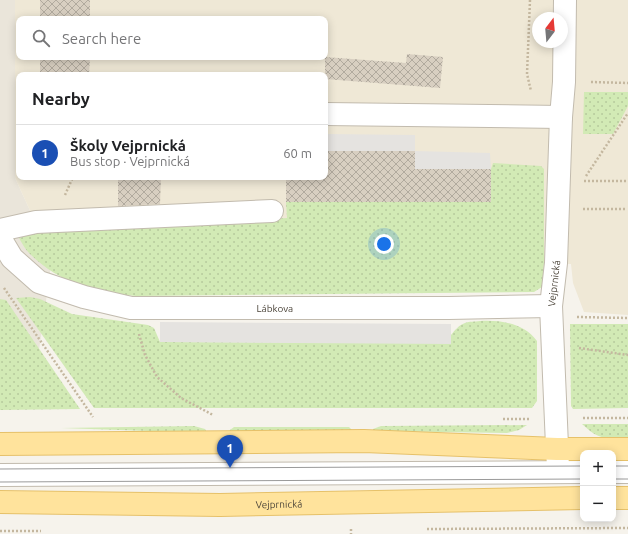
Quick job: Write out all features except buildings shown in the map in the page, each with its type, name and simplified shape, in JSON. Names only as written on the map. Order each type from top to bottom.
[{"type":"main road","points":[[0,444],[364,441],[557,449],[628,448]]},
{"type":"main road","name":"Vejprnická","points":[[0,502],[220,505],[580,498]]},
{"type":"main road","points":[[616,498],[628,498]]},
{"type":"street","name":"Vejprnická","points":[[558,498],[551,306],[556,264],[561,117],[564,82],[565,0]]},
{"type":"street","points":[[328,114],[561,117]]},
{"type":"street","points":[[0,230],[36,222],[272,211]]},
{"type":"street","name":"Lábkova","points":[[0,238],[6,263],[39,282],[84,297],[131,308],[433,308],[551,306]]},
{"type":"street","points":[[0,475],[580,472]]},
{"type":"street","points":[[616,472],[628,472]]},
{"type":"path","points":[[530,0],[527,74],[537,116]]},
{"type":"path","points":[[564,82],[628,83]]},
{"type":"path","points":[[628,114],[583,181],[628,181]]},
{"type":"path","points":[[558,208],[628,209]]},
{"type":"path","points":[[0,282],[94,418]]},
{"type":"path","points":[[131,308],[145,356],[157,377],[181,398],[219,418]]},
{"type":"path","points":[[577,317],[628,318]]},
{"type":"path","points":[[553,345],[628,355]]},
{"type":"path","points":[[581,418],[628,418]]},
{"type":"path","points":[[422,529],[628,528]]},
{"type":"path","points":[[351,534],[351,529],[359,529]]},
{"type":"shaded area","points":[[0,0],[15,0],[15,178],[52,258],[31,407],[0,410]]},
{"type":"shaded area","points":[[15,0],[628,0],[628,315],[584,312],[573,283],[571,264],[52,258],[15,178]]},
{"type":"shaded area","points":[[328,134],[415,135],[415,151],[328,151]]},
{"type":"shaded area","points":[[415,151],[490,153],[491,169],[415,169]]},
{"type":"shaded area","points":[[160,322],[451,324],[451,344],[160,342]]},
{"type":"green space","points":[[584,92],[628,92],[628,106],[613,134],[583,134]]},
{"type":"green space","points":[[493,163],[541,166],[544,169],[544,263],[542,287],[534,292],[121,295],[78,285],[65,279],[41,263],[28,251],[19,238],[40,232],[287,218],[286,202],[491,202],[491,169]]},
{"type":"green space","points":[[30,297],[40,299],[72,314],[148,325],[154,328],[160,342],[451,343],[451,335],[459,326],[465,323],[480,321],[504,322],[519,326],[526,330],[537,341],[537,401],[532,408],[94,408],[16,298]]},
{"type":"green space","points":[[0,299],[6,300],[80,409],[0,410]]},
{"type":"green space","points":[[570,324],[628,324],[628,408],[573,409],[571,406]]},
{"type":"green space","points":[[582,424],[628,424],[628,438],[608,438],[598,436]]},
{"type":"green space","points":[[527,425],[519,430],[507,433],[373,431],[373,429],[381,426]]},
{"type":"green space","points":[[194,426],[205,429],[207,433],[61,428]]},
{"type":"green space","points":[[234,427],[349,427],[352,430],[229,433]]},
{"type":"tram line","points":[[0,469],[580,466]]},
{"type":"tram line","points":[[616,466],[628,466]]},
{"type":"tram line","points":[[0,482],[580,479]]},
{"type":"tram line","points":[[616,479],[628,479]]},
{"type":"place","name":"Školy Vejprnická","points":[[230,468]]}]
